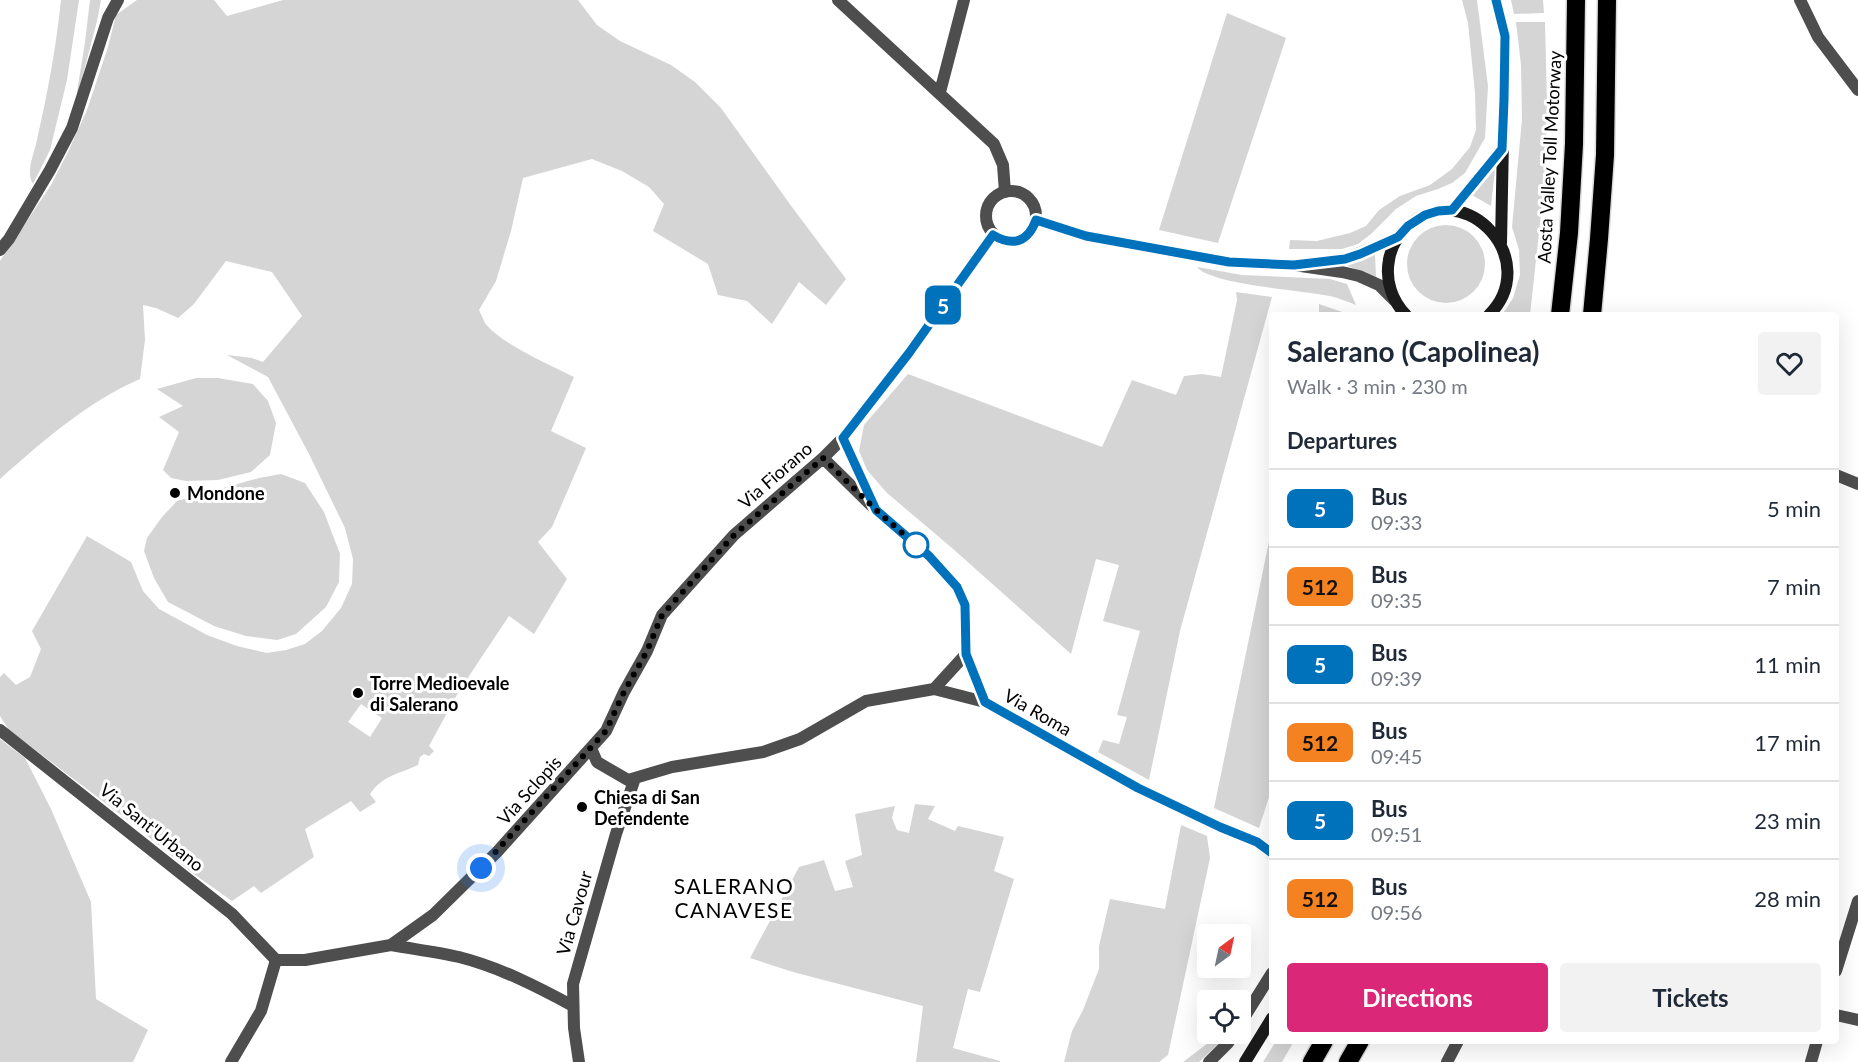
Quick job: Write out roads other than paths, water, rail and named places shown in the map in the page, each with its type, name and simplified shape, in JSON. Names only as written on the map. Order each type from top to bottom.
[{"type":"highway","name":"Aosta Valley Toll Motorway","points":[[1560,312],[1569,233],[1574,144],[1576,0]]},
{"type":"highway","points":[[1592,312],[1605,155],[1607,0]]},
{"type":"highway","points":[[1312,1062],[1322,1044]]},
{"type":"highway","points":[[1348,1062],[1358,1044]]},
{"type":"main road","points":[[1496,0],[1505,36],[1501,244]]},
{"type":"main road","points":[[1452,210],[1502,149]]},
{"type":"main road","points":[[1404,312],[1395,300],[1389,279],[1388,262],[1392,247],[1408,226],[1425,215],[1452,210],[1482,222],[1494,233],[1501,244],[1508,267],[1506,286],[1491,312]]},
{"type":"main road","points":[[1245,1062],[1269,1023]]},
{"type":"street","points":[[0,250],[44,180],[72,128],[108,18],[118,0]]},
{"type":"street","points":[[838,0],[940,92],[993,144],[1003,165],[1005,192]]},
{"type":"street","points":[[940,92],[964,0]]},
{"type":"street","points":[[1800,0],[1818,37],[1858,90]]},
{"type":"street","points":[[1005,192],[1017,192],[1028,198],[1035,208],[1036,220],[1032,231],[1024,238],[1014,242],[993,235],[986,221],[988,206],[998,195],[1005,192]]},
{"type":"street","points":[[1036,220],[1086,236],[1229,262],[1294,265],[1359,276],[1379,285],[1395,300]]},
{"type":"street","name":"Via Fiorano","points":[[591,748],[606,731],[647,651],[662,615],[734,535],[843,438],[909,353],[993,235]]},
{"type":"street","points":[[1294,265],[1345,259],[1398,237]]},
{"type":"street","points":[[843,438],[876,510]]},
{"type":"street","points":[[823,458],[876,510],[929,556],[957,587],[965,605],[966,654],[985,702]]},
{"type":"street","points":[[1839,476],[1858,484]]},
{"type":"street","points":[[934,689],[966,654]]},
{"type":"street","name":"Via Roma","points":[[635,778],[672,767],[763,752],[800,739],[866,701],[934,689],[985,702],[1138,788],[1257,842],[1269,852]]},
{"type":"street","name":"Via Sant'Urbano","points":[[0,730],[232,914],[276,960]]},
{"type":"street","points":[[591,748],[597,762],[628,780],[635,778]]},
{"type":"street","name":"Via Sclopis","points":[[276,960],[305,960],[391,945],[441,908],[497,852],[591,748]]},
{"type":"street","name":"Via Cavour","points":[[579,1062],[574,1028],[573,984],[616,834],[635,778]]},
{"type":"street","points":[[1839,961],[1858,901]]},
{"type":"street","points":[[391,945],[460,957],[504,973],[550,993],[573,1006]]},
{"type":"street","points":[[231,1062],[261,1011],[276,960]]},
{"type":"street","points":[[1251,1006],[1269,978]]},
{"type":"street","points":[[1839,1016],[1858,1020]]},
{"type":"street","points":[[1209,1062],[1227,1044]]},
{"type":"street","points":[[1447,1062],[1456,1044]]},
{"type":"street","points":[[1811,1062],[1816,1044]]},
{"type":"place","name":"Mondone","points":[[175,493]]},
{"type":"place","name":"Torre Medioevale di Salerano","points":[[358,693]]},
{"type":"place","name":"Chiesa di San Defendente","points":[[582,807]]},
{"type":"district","name":"SALERANO CANAVESE","points":[[734,897]]}]
